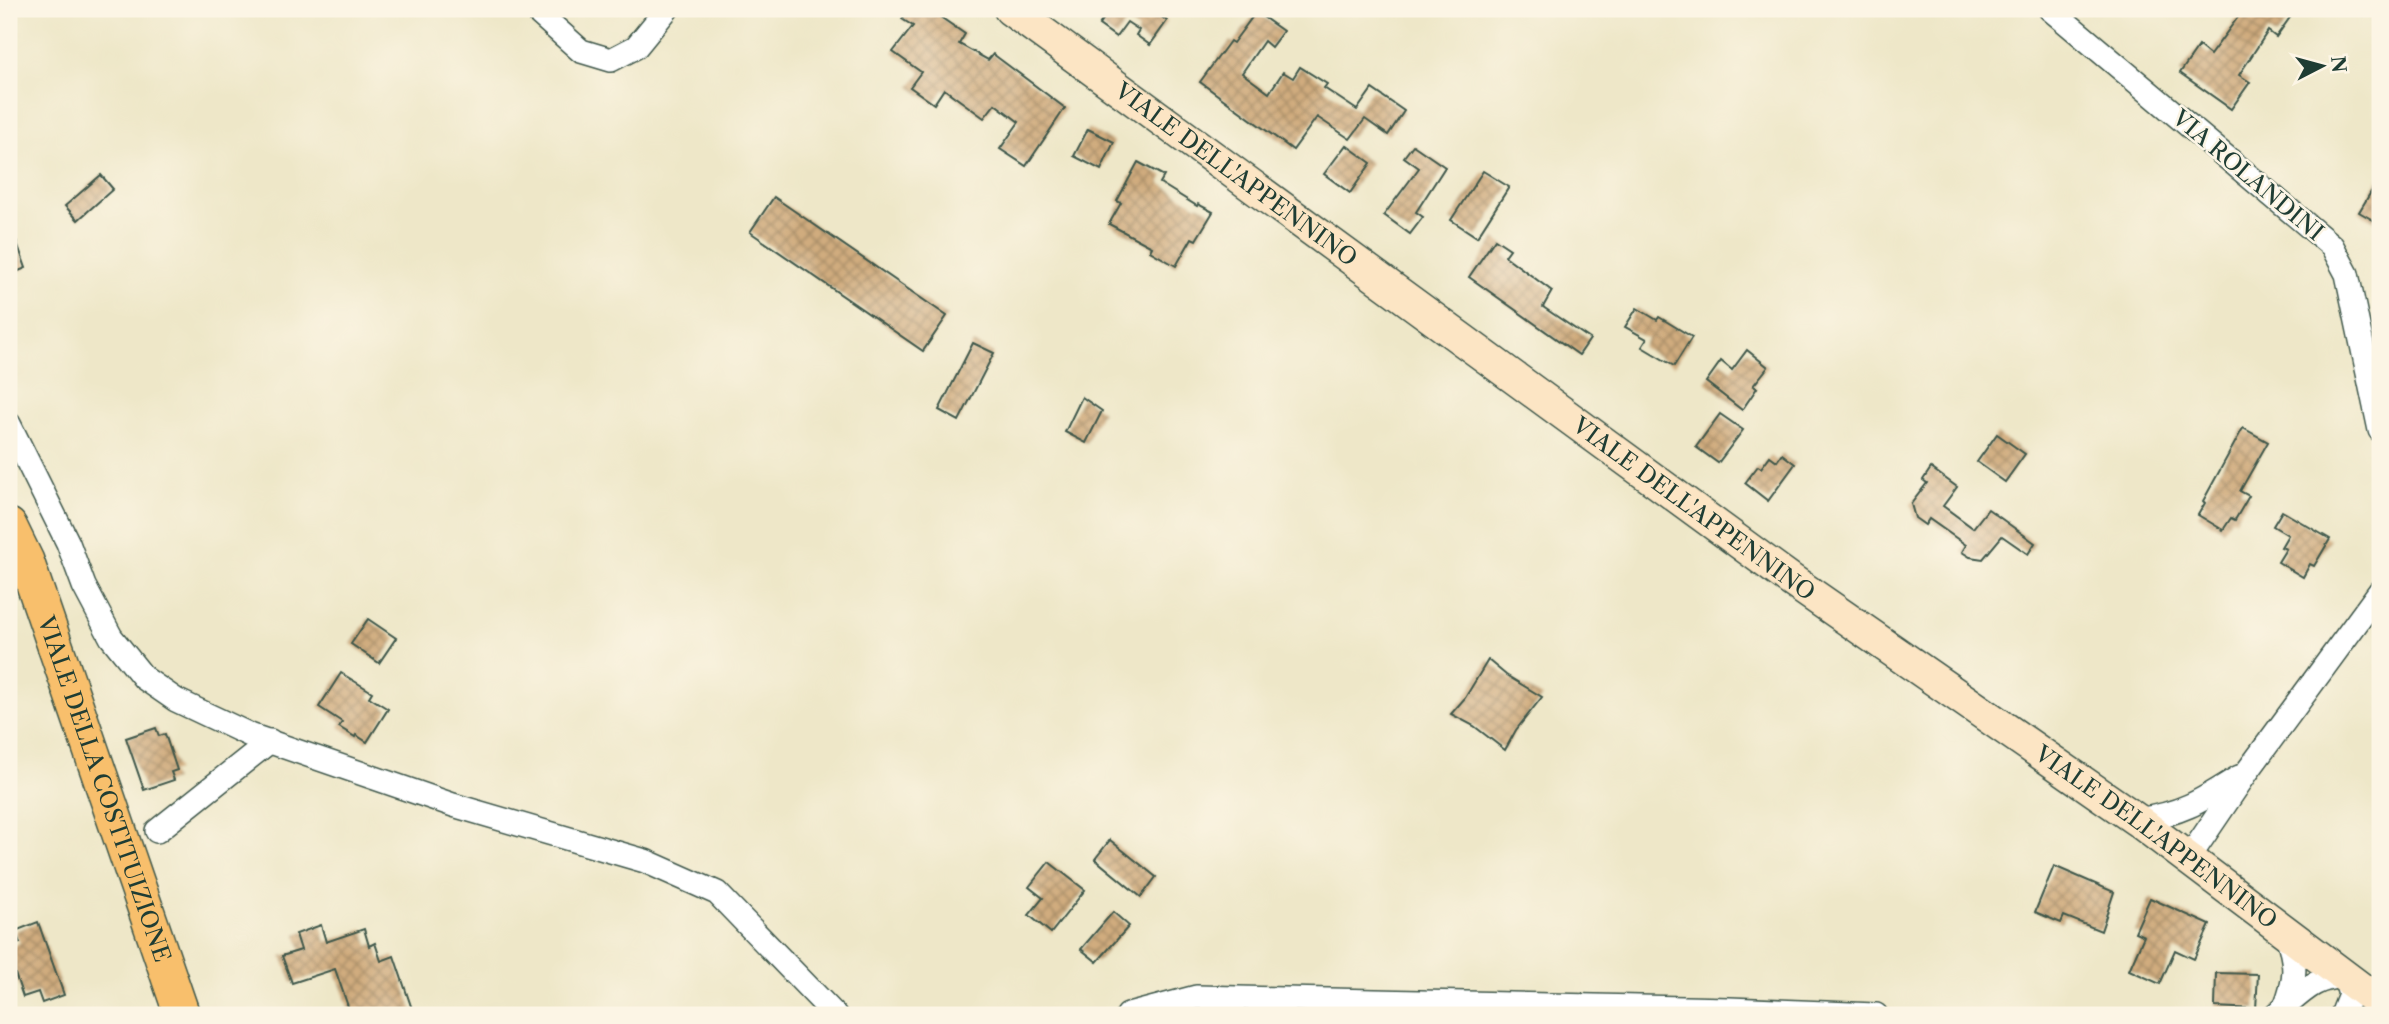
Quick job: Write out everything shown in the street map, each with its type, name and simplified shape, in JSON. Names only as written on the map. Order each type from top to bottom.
[{"type":"main road","name":"VIALE DELL'APPENNINO","points":[[1010,9],[1791,580],[2137,820],[2380,1003]]},
{"type":"main road","name":"VIALE DELLA COSTITUIZIONE","points":[[9,526],[26,561],[182,1015]]},
{"type":"street","points":[[534,9],[581,51],[611,60],[636,47],[667,9]]},
{"type":"street","name":"VIA ROLANDINI","points":[[2050,9],[2332,246],[2347,274],[2380,430]]},
{"type":"street","points":[[9,424],[68,543],[84,586],[111,636],[144,678],[176,700],[250,735],[453,805],[645,861],[717,893],[835,1015]]},
{"type":"street","points":[[2180,853],[2248,772],[2380,591]]},
{"type":"street","points":[[157,831],[270,741]]},
{"type":"street","points":[[2137,820],[2162,817],[2192,806],[2248,772]]},
{"type":"street","points":[[2180,853],[2192,806]]},
{"type":"street","points":[[2280,1011],[2293,986],[2295,962],[2287,934]]},
{"type":"street","points":[[2280,1011],[2318,980],[2331,976],[2345,977],[2350,995],[2342,1015]]},
{"type":"street","points":[[1128,1015],[1196,998],[1876,1015]]},
{"type":"building","points":[[910,9],[944,9],[939,16],[965,34],[959,44],[988,60],[993,54],[1065,108],[1026,166],[1000,149],[1019,122],[995,104],[984,118],[944,89],[934,104],[910,87],[921,72],[893,52],[913,26],[902,19]]},
{"type":"building","points":[[1105,9],[1151,9],[1167,21],[1150,45],[1136,35],[1139,30],[1127,22],[1116,37],[1099,25],[1109,11]]},
{"type":"building","points":[[2244,9],[2296,9],[2276,37],[2268,31],[2239,75],[2250,82],[2231,109],[2180,73],[2199,46],[2210,55]]},
{"type":"building","points":[[1256,12],[1283,31],[1271,47],[1264,41],[1242,73],[1269,93],[1283,72],[1293,78],[1300,67],[1327,84],[1324,88],[1357,110],[1372,89],[1404,111],[1388,135],[1365,119],[1350,139],[1317,117],[1293,150],[1200,82],[1230,41],[1233,43]]},
{"type":"building","points":[[1088,129],[1114,142],[1101,170],[1074,156]]},
{"type":"building","points":[[1346,145],[1371,163],[1350,193],[1324,174]]},
{"type":"building","points":[[1413,145],[1445,167],[1416,212],[1423,217],[1410,234],[1384,215],[1419,168],[1404,157]]},
{"type":"building","points":[[1138,162],[1164,176],[1160,183],[1197,206],[1198,204],[1213,212],[1196,240],[1192,238],[1176,266],[1150,251],[1152,247],[1109,224],[1121,203],[1117,201]]},
{"type":"building","points":[[1483,171],[1509,187],[1477,237],[1451,220]]},
{"type":"building","points":[[101,175],[113,189],[78,220],[65,206]]},
{"type":"building","points":[[2380,177],[2380,224],[2359,212]]},
{"type":"building","points":[[774,197],[947,316],[923,351],[750,232]]},
{"type":"building","points":[[9,226],[26,268],[9,275]]},
{"type":"building","points":[[1495,239],[1510,249],[1505,256],[1552,291],[1543,307],[1590,339],[1579,355],[1469,277]]},
{"type":"building","points":[[1637,308],[1657,320],[1659,317],[1692,337],[1674,366],[1642,347],[1647,339],[1625,327]]},
{"type":"building","points":[[973,343],[994,353],[959,421],[939,410]]},
{"type":"building","points":[[1747,350],[1768,367],[1753,386],[1757,388],[1742,410],[1706,382],[1721,361],[1732,370]]},
{"type":"building","points":[[1082,397],[1102,411],[1086,443],[1065,432]]},
{"type":"building","points":[[1720,414],[1743,430],[1718,463],[1696,447]]},
{"type":"building","points":[[2243,428],[2268,442],[2240,491],[2249,496],[2235,520],[2231,518],[2223,530],[2198,515]]},
{"type":"building","points":[[1997,434],[2025,454],[2005,482],[1977,462]]},
{"type":"building","points":[[1782,454],[1795,464],[1768,501],[1745,483],[1770,456],[1777,461]]},
{"type":"building","points":[[1931,468],[1957,487],[1943,506],[1973,528],[1988,509],[2035,543],[2028,554],[2002,536],[1983,559],[1970,557],[1962,552],[1966,545],[1929,519],[1925,525],[1915,518],[1911,504],[1927,483],[1923,480]]},
{"type":"building","points":[[2282,511],[2330,539],[2314,566],[2310,564],[2303,577],[2278,562],[2286,549],[2281,547],[2288,535],[2273,526]]},
{"type":"building","points":[[368,619],[396,638],[379,663],[351,644]]},
{"type":"building","points":[[1488,660],[1506,675],[1542,697],[1516,730],[1505,750],[1474,726],[1451,714],[1465,698]]},
{"type":"building","points":[[341,673],[372,692],[369,697],[388,709],[367,742],[339,727],[342,722],[319,707]]},
{"type":"building","points":[[156,728],[159,736],[165,734],[177,770],[171,772],[174,780],[144,790],[126,738]]},
{"type":"building","points":[[1110,840],[1156,877],[1141,897],[1095,859]]},
{"type":"building","points":[[1049,862],[1085,890],[1051,933],[1029,915],[1043,898],[1029,887]]},
{"type":"building","points":[[2054,866],[2114,892],[2101,931],[2064,916],[2061,923],[2035,912]]},
{"type":"building","points":[[2150,898],[2210,925],[2194,959],[2175,950],[2160,984],[2129,970],[2144,936],[2135,932]]},
{"type":"building","points":[[1113,912],[1129,926],[1097,962],[1081,949]]},
{"type":"building","points":[[38,922],[64,995],[42,1003],[38,992],[23,997],[9,956],[9,946],[20,943],[15,931]]},
{"type":"building","points":[[321,925],[326,942],[364,929],[369,946],[375,943],[381,961],[394,956],[413,1012],[401,1015],[351,1015],[335,969],[292,983],[282,956],[301,950],[296,934]]},
{"type":"building","points":[[2216,973],[2258,974],[2256,1009],[2215,1007]]}]
